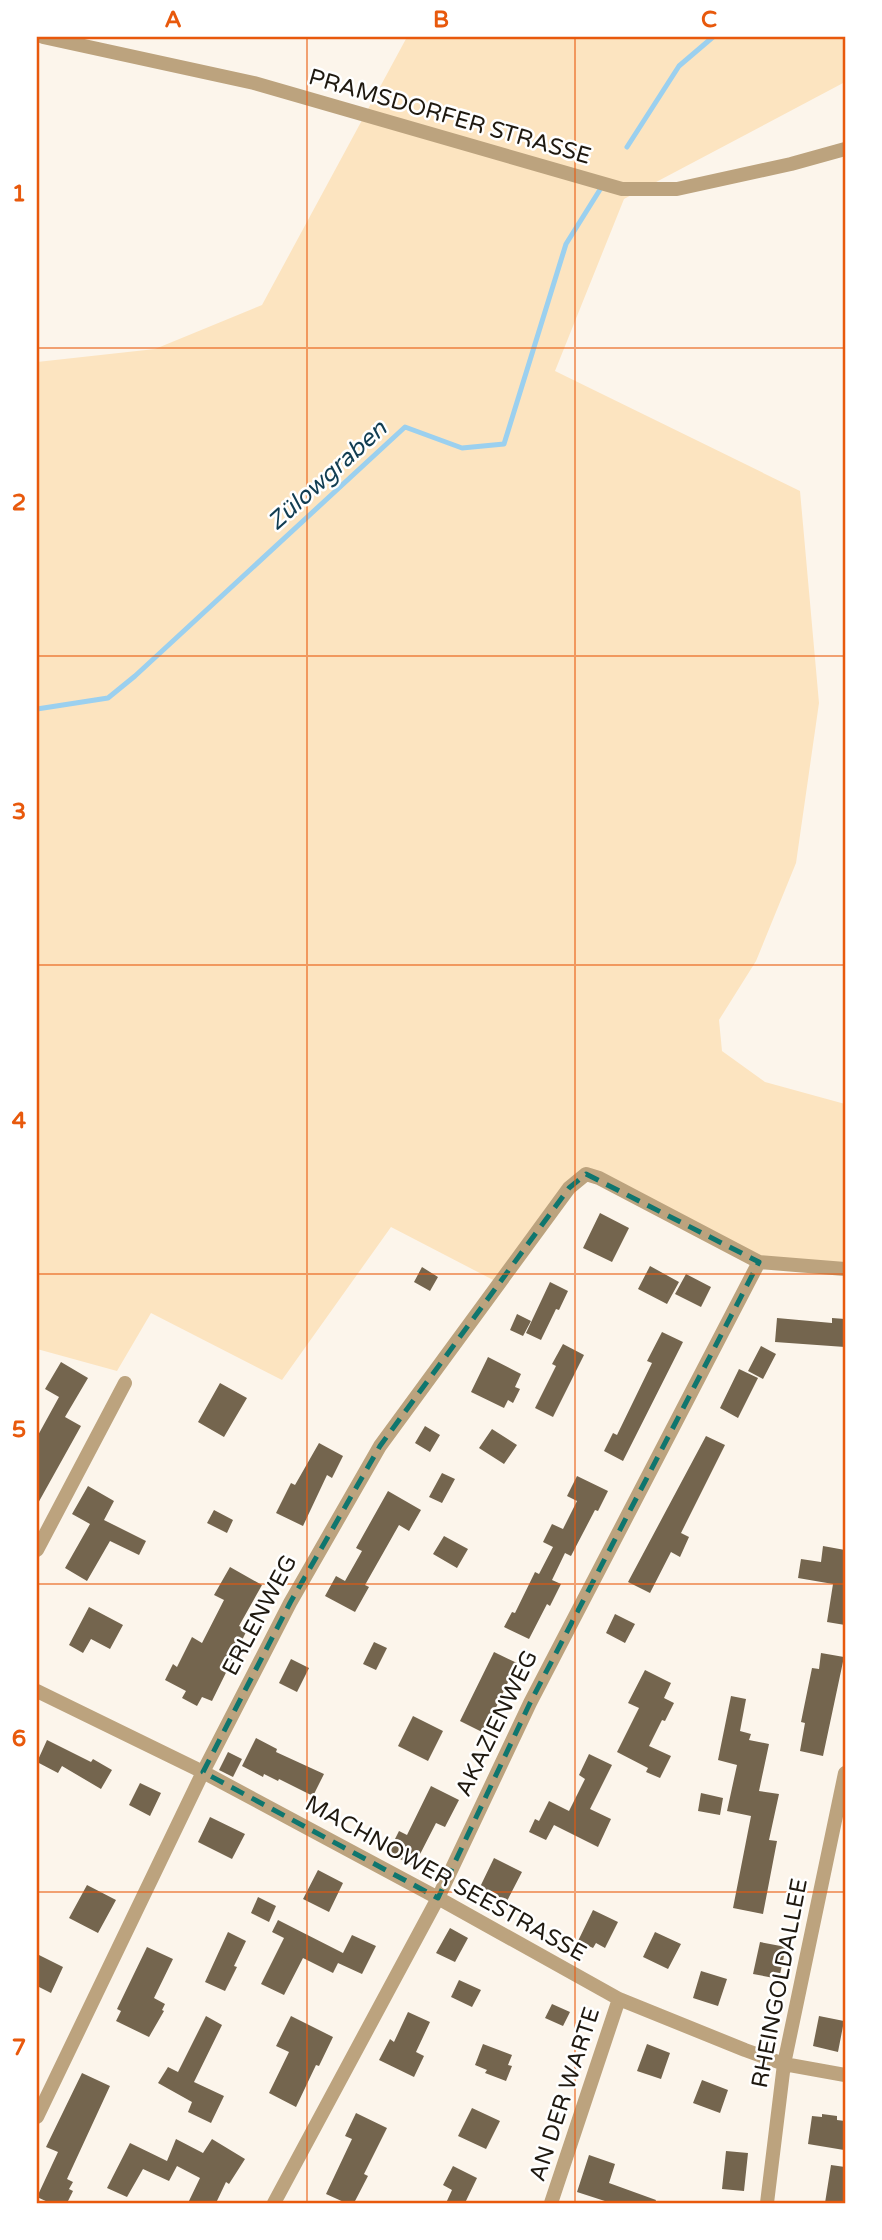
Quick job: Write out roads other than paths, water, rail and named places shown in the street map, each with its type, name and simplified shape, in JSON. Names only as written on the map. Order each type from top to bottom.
[{"type":"street","name":"PRAMSDORFER STRASSE","points":[[43,37],[254,83],[622,189],[677,189],[845,149]]},
{"type":"street","name":"ERLENWEG","points":[[37,2117],[203,1772],[290,1603],[380,1446],[569,1188],[586,1174],[599,1178],[759,1262]]},
{"type":"street","points":[[759,1262],[845,1269]]},
{"type":"street","name":"AKAZIENWEG","points":[[274,2203],[438,1898],[530,1703],[759,1262]]},
{"type":"street","points":[[37,1550],[125,1383]]},
{"type":"street","name":"MACHNOWER SEESTRASSE","points":[[37,1691],[203,1772],[619,1999],[784,2064],[845,2076]]},
{"type":"street","name":"RHEINGOLDALLEE","points":[[767,2203],[784,2064],[845,1773]]},
{"type":"street","name":"AN DER WARTE","points":[[551,2203],[619,1999]]},
{"type":"waterway","name":"Zülowgraben","points":[[627,147],[679,66],[713,37]]},
{"type":"waterway","name":"Zülowgraben","points":[[37,709],[108,698],[405,427],[462,448],[504,444],[566,244],[601,188]]}]
